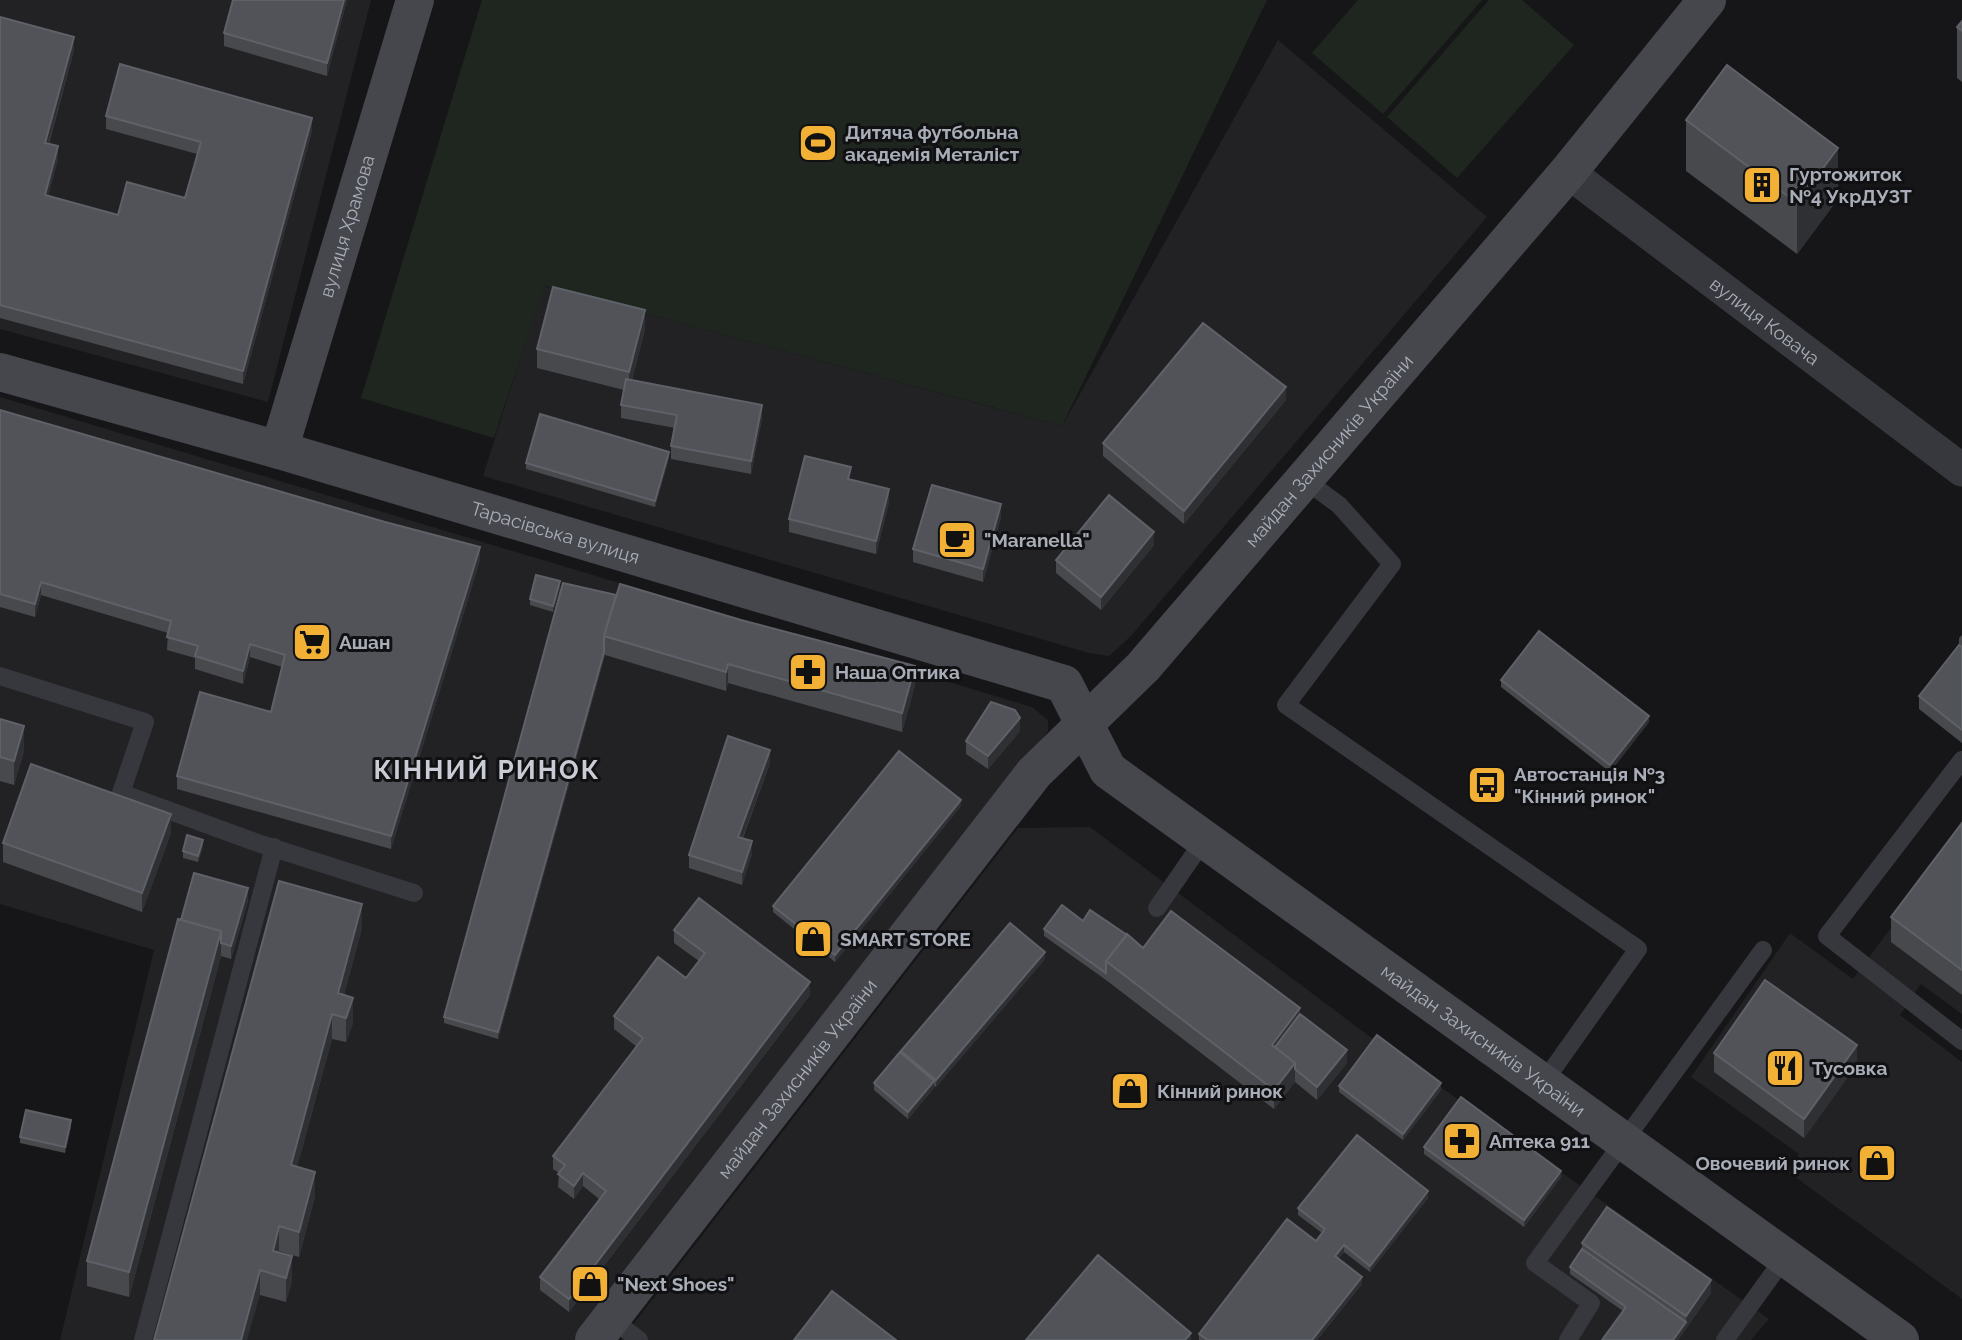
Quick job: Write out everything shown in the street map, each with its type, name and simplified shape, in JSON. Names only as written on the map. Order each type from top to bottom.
[{"type":"street","name":"вулиця Храмова","points":[[279,450],[415,0]]},
{"type":"street","name":"майдан Захисників України","points":[[615,1333],[1034,773],[1143,667],[1568,173],[1707,0]]},
{"type":"street","name":"вулиця Ковача","points":[[1568,173],[1962,470]]},
{"type":"street","name":"Тарасівська вулиця","points":[[0,372],[279,450],[1064,684],[1084,723]]},
{"type":"street","name":"майдан Захисників України","points":[[1084,723],[1108,770],[1900,1340]]},
{"type":"lane","points":[[1305,480],[1339,506],[1392,564],[1286,705],[1638,949],[1543,1083]]},
{"type":"lane","points":[[0,676],[145,722],[121,793],[414,893]]},
{"type":"lane","points":[[1962,761],[1827,936],[1962,1041]]},
{"type":"lane","points":[[1157,908],[1204,840]]},
{"type":"lane","points":[[143,1340],[274,847]]},
{"type":"lane","points":[[1568,1340],[1591,1303],[1535,1263],[1763,950]]},
{"type":"lane","points":[[1725,1340],[1785,1257]]},
{"type":"shaded area","points":[[0,0],[371,0],[268,402],[0,329]]},
{"type":"shaded area","name":"Дитяча футбольна академія Металіст","points":[[482,0],[1267,0],[1062,426],[544,286],[494,438],[361,398]]},
{"type":"shaded area","points":[[1358,0],[1482,0],[1383,114],[1312,53]]},
{"type":"shaded area","points":[[1489,0],[1522,0],[1574,45],[1457,178],[1387,117]]},
{"type":"shaded area","points":[[1278,40],[1487,217],[1131,636],[1109,656],[1089,653],[483,476],[543,286],[1062,426]]},
{"type":"shaded area","points":[[0,397],[1032,707],[1048,720],[1048,731],[575,1340],[60,1340],[154,950],[0,904]]},
{"type":"shaded area","name":"Кінний ринок","points":[[1090,827],[1377,1042],[1769,1319],[1751,1340],[621,1340],[1018,828]]},
{"type":"shaded area","points":[[1962,832],[1962,1014],[1921,984],[1900,1015],[1962,1062],[1962,1299],[1787,1171],[1799,1154],[1691,1077],[1790,933],[1853,979]]},
{"type":"building","points":[[233,0],[344,0],[327,63],[224,33]]},
{"type":"building","points":[[0,17],[74,37],[45,143],[58,146],[45,195],[118,215],[127,182],[185,198],[201,142],[106,116],[120,64],[312,118],[243,371],[0,305]]},
{"type":"building","points":[[1727,65],[1838,148],[1797,203],[1686,120]]},
{"type":"building","points":[[553,287],[645,310],[629,372],[537,349]]},
{"type":"building","points":[[1203,323],[1286,387],[1184,511],[1103,443]]},
{"type":"building","points":[[626,379],[762,405],[751,461],[671,446],[677,415],[621,405]]},
{"type":"building","name":"Ашан","points":[[0,410],[480,547],[391,836],[177,776],[200,692],[271,712],[285,655],[250,644],[243,671],[195,656],[198,646],[167,637],[171,621],[41,582],[35,604],[0,594]]},
{"type":"building","points":[[540,414],[669,452],[655,501],[526,463]]},
{"type":"building","points":[[805,456],[851,467],[848,479],[889,489],[876,541],[789,519]]},
{"type":"building","name":"\"Maranella\"","points":[[932,485],[1001,504],[983,569],[913,549]]},
{"type":"building","points":[[1109,495],[1154,532],[1101,597],[1056,560]]},
{"type":"building","points":[[536,575],[560,581],[553,606],[530,599]]},
{"type":"building","points":[[563,583],[616,595],[604,636],[604,652],[498,1032],[444,1017]]},
{"type":"building","points":[[620,584],[741,620],[915,666],[902,713],[728,664],[726,672],[604,636]]},
{"type":"building","points":[[1539,631],[1649,716],[1610,765],[1501,680]]},
{"type":"building","points":[[1959,645],[1962,647],[1962,730],[1919,696]]},
{"type":"building","points":[[991,702],[1015,710],[1020,718],[988,756],[966,741]]},
{"type":"building","points":[[0,719],[24,726],[14,761],[0,757]]},
{"type":"building","points":[[728,736],[770,750],[738,837],[752,841],[742,872],[689,855]]},
{"type":"building","points":[[899,751],[961,800],[835,955],[773,906]]},
{"type":"building","points":[[31,764],[171,814],[142,893],[3,843]]},
{"type":"building","points":[[1962,823],[1962,970],[1891,917]]},
{"type":"building","points":[[187,835],[203,840],[198,856],[183,851]]},
{"type":"building","points":[[194,873],[248,888],[231,946],[221,943],[221,931],[181,920]]},
{"type":"building","points":[[279,881],[362,904],[338,993],[353,998],[346,1018],[332,1014],[291,1165],[315,1172],[299,1232],[279,1226],[273,1251],[292,1256],[286,1278],[260,1270],[241,1340],[154,1340]]},
{"type":"building","points":[[699,898],[810,982],[569,1299],[540,1277],[606,1191],[583,1173],[574,1186],[558,1174],[565,1165],[553,1156],[643,1038],[614,1016],[658,957],[686,978],[705,953],[674,930]]},
{"type":"building","points":[[1062,905],[1083,921],[1090,910],[1127,935],[1106,961],[1106,973],[1044,929]]},
{"type":"building","points":[[1171,911],[1300,1008],[1272,1045],[1295,1063],[1274,1090],[1106,961],[1127,934],[1143,948]]},
{"type":"building","points":[[178,919],[221,931],[129,1272],[87,1261]]},
{"type":"building","points":[[1010,923],[1045,952],[936,1080],[901,1051]]},
{"type":"building","name":"Тусовка","points":[[1765,980],[1857,1045],[1804,1119],[1714,1053]]},
{"type":"building","points":[[1300,1014],[1347,1050],[1317,1087],[1295,1069],[1295,1063],[1275,1047]]},
{"type":"building","points":[[1377,1035],[1441,1083],[1403,1134],[1339,1086]]},
{"type":"building","points":[[900,1052],[934,1081],[908,1112],[874,1083]]},
{"type":"building","points":[[1461,1097],[1561,1171],[1524,1220],[1424,1147]]},
{"type":"building","points":[[26,1110],[71,1120],[65,1147],[20,1137]]},
{"type":"building","points":[[1357,1135],[1428,1191],[1370,1266],[1344,1245],[1335,1256],[1362,1277],[1312,1340],[1208,1340],[1199,1334],[1287,1219],[1316,1241],[1325,1229],[1298,1208]]},
{"type":"building","points":[[1607,1207],[1711,1280],[1686,1316],[1582,1243]]},
{"type":"building","points":[[1582,1249],[1686,1322],[1673,1340],[1602,1340],[1626,1307],[1570,1267]]},
{"type":"building","points":[[1098,1255],[1191,1333],[1185,1340],[1026,1340]]},
{"type":"building","points":[[832,1291],[896,1340],[794,1340]]},
{"type":"place","name":"Дитяча футбольна академія Металіст","points":[[818,143]]},
{"type":"place","name":"Гуртожиток №4 УкрДУЗТ","points":[[1762,185]]},
{"type":"place","name":"\"Maranella\"","points":[[957,540]]},
{"type":"place","name":"Ашан","points":[[312,642]]},
{"type":"place","name":"Наша Оптика","points":[[808,672]]},
{"type":"place","name":"Автостанція №3 \"Кінний ринок\"","points":[[1487,785]]},
{"type":"place","name":"SMART STORE","points":[[813,939]]},
{"type":"place","name":"Тусовка","points":[[1785,1068]]},
{"type":"place","name":"Кінний ринок","points":[[1130,1091]]},
{"type":"place","name":"Аптека 911","points":[[1462,1141]]},
{"type":"place","name":"Овочевий ринок","points":[[1877,1163]]},
{"type":"place","name":"\"Next Shoes\"","points":[[590,1284]]},
{"type":"district","name":"КІННИЙ РИНОК","points":[[487,770]]}]
